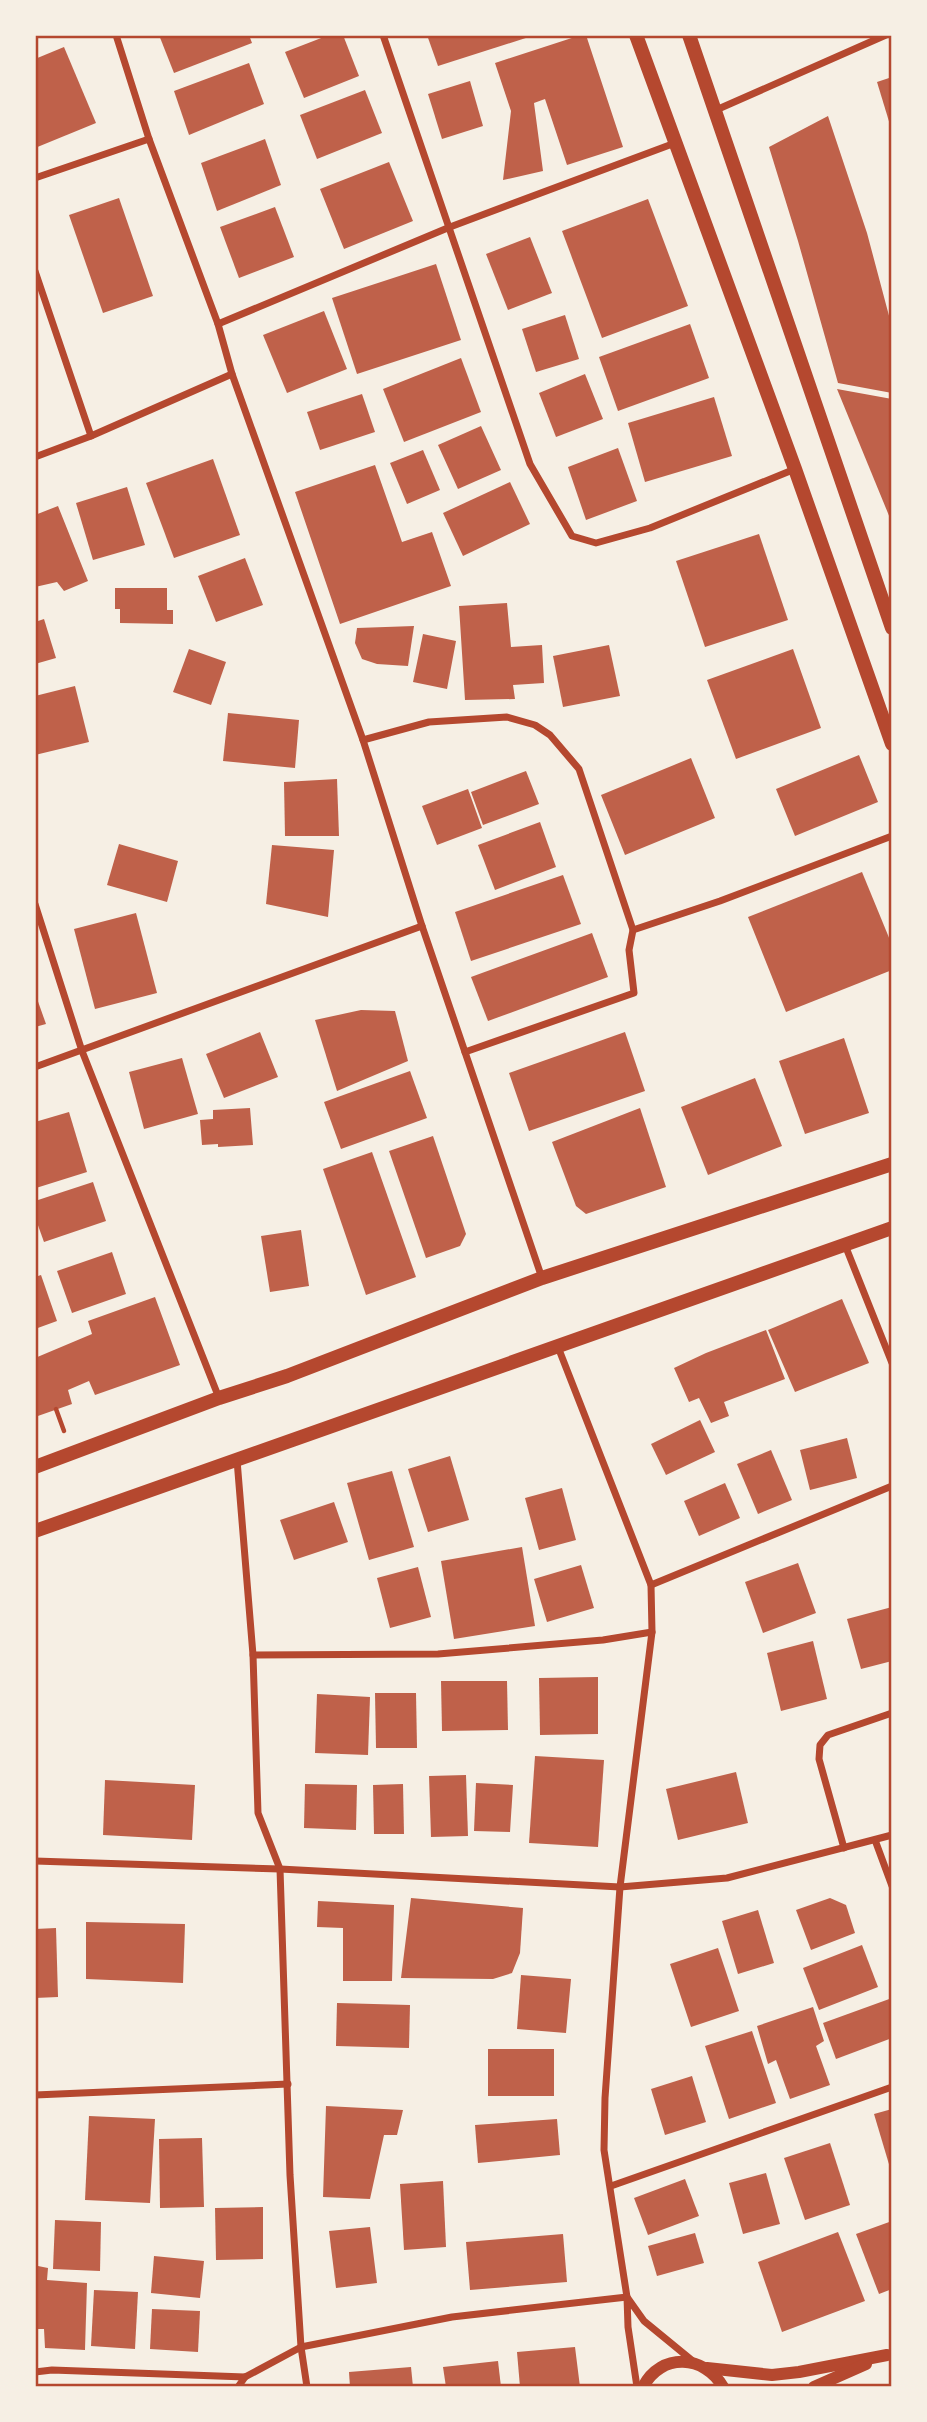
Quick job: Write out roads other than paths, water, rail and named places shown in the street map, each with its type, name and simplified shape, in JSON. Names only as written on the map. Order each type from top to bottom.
[{"type":"main road","points":[[636,35],[892,744]]},
{"type":"main road","points":[[689,35],[892,628]]},
{"type":"main road","points":[[35,1467],[219,1398],[300,1371],[542,1278],[892,1164]]},
{"type":"main road","points":[[35,1531],[892,1228]]},
{"type":"street","points":[[116,35],[149,139],[218,324],[232,374],[363,740],[422,926],[542,1278]]},
{"type":"street","points":[[383,35],[530,464],[572,536],[596,543],[650,528],[795,470]]},
{"type":"street","points":[[716,110],[886,35]]},
{"type":"street","points":[[35,178],[149,139]]},
{"type":"street","points":[[218,324],[450,227],[676,143]]},
{"type":"street","points":[[35,271],[91,436]]},
{"type":"street","points":[[35,457],[91,436],[232,374]]},
{"type":"street","points":[[363,740],[429,722],[507,717],[536,725],[550,735],[579,769],[633,930],[629,950],[634,993],[464,1052]]},
{"type":"street","points":[[633,930],[720,901],[892,836]]},
{"type":"street","points":[[35,904],[82,1051],[219,1398]]},
{"type":"street","points":[[35,1067],[422,926]]},
{"type":"street","points":[[845,1244],[892,1363]]},
{"type":"street","points":[[558,1347],[651,1585],[652,1632],[620,1886],[605,2098],[604,2150],[627,2297],[628,2327],[637,2387]]},
{"type":"street","points":[[237,1460],[253,1655],[258,1813],[280,1869],[289,2175],[301,2347],[307,2387]]},
{"type":"street","points":[[651,1585],[892,1486]]},
{"type":"street","points":[[253,1655],[438,1654],[603,1640],[652,1632]]},
{"type":"street","points":[[844,1848],[819,1759],[820,1745],[828,1735],[892,1713]]},
{"type":"street","points":[[35,1861],[280,1869],[620,1886],[727,1878],[892,1835]]},
{"type":"street","points":[[875,1840],[892,1886]]},
{"type":"street","points":[[35,2095],[288,2084]]},
{"type":"street","points":[[611,2186],[892,2087]]},
{"type":"street","points":[[238,2387],[245,2377],[301,2347],[452,2317],[627,2297]]},
{"type":"street","points":[[627,2297],[644,2321],[694,2362],[718,2377],[723,2387]]},
{"type":"street","points":[[707,2368],[772,2375],[889,2354]]},
{"type":"street","points":[[814,2387],[889,2354]]},
{"type":"street","points":[[643,2387],[654,2372],[667,2364],[694,2362]]},
{"type":"street","points":[[35,2372],[52,2370],[245,2377]]}]
